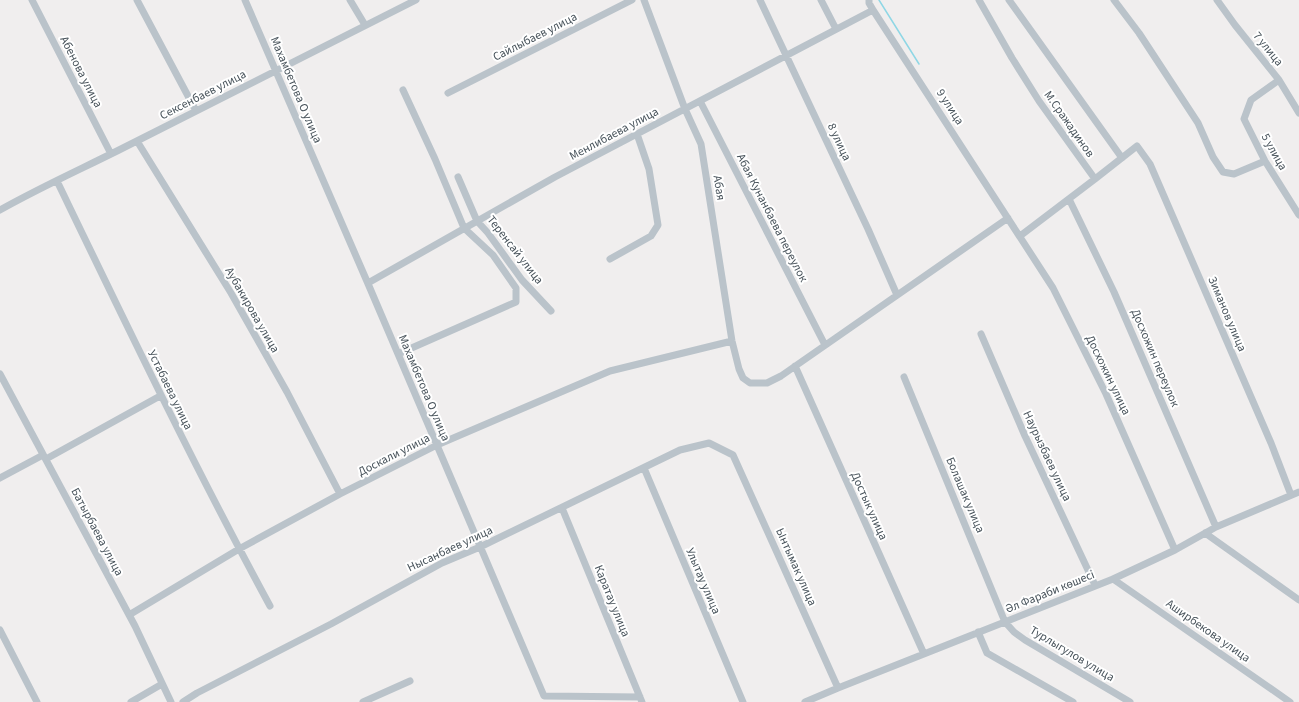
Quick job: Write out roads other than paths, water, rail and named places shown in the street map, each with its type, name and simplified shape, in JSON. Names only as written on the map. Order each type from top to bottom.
[{"type":"street","name":"Абенова улица","points":[[32,0],[111,154]]},
{"type":"street","points":[[137,0],[196,111]]},
{"type":"street","name":"Махамбетова О улица","points":[[245,0],[368,283],[544,696],[641,699]]},
{"type":"street","points":[[350,0],[365,25]]},
{"type":"street","name":"Сексенбаев улица","points":[[0,210],[416,0]]},
{"type":"street","name":"Сайлыбаев улица","points":[[448,93],[632,0]]},
{"type":"street","name":"Абая","points":[[644,0],[685,109],[700,144],[732,341],[739,369],[743,378],[750,383],[766,383],[781,376],[795,366]]},
{"type":"street","name":"8 улица","points":[[760,0],[898,295]]},
{"type":"street","points":[[821,0],[836,29]]},
{"type":"street","name":"9 улица","points":[[869,0],[873,10],[1008,218]]},
{"type":"street","name":"М.Сражадинов","points":[[979,0],[1012,58],[1039,101],[1095,179]]},
{"type":"street","points":[[1008,0],[1122,158],[1020,236]]},
{"type":"street","points":[[1114,0],[1139,33],[1198,123],[1213,157],[1223,172],[1234,174],[1265,160]]},
{"type":"street","name":"7 улица","points":[[1217,0],[1279,80],[1299,113]]},
{"type":"street","name":"Менлибаева улица","points":[[368,283],[554,177],[873,10]]},
{"type":"street","name":"5 улица","points":[[1279,80],[1251,100],[1244,119],[1265,160],[1299,215]]},
{"type":"street","points":[[398,354],[516,302],[516,288],[497,260],[464,228],[435,159],[403,90]]},
{"type":"street","name":"Абая Кунанбаева переулок","points":[[700,101],[824,345]]},
{"type":"street","points":[[610,259],[651,236],[658,225],[648,169],[637,134]]},
{"type":"street","name":"Аубакирова улица","points":[[137,141],[234,300],[287,392],[340,494]]},
{"type":"street","name":"Зиманов улица","points":[[1122,158],[1137,146],[1150,164],[1271,443],[1291,495]]},
{"type":"street","name":"Теренсай улица","points":[[458,178],[477,221],[488,233],[522,280],[551,311]]},
{"type":"street","name":"Устабаева улица","points":[[57,181],[160,396],[270,606]]},
{"type":"street","name":"Досхожин переулок","points":[[1069,199],[1114,292],[1216,527]]},
{"type":"street","points":[[795,366],[1008,218]]},
{"type":"street","name":"Досхожин улица","points":[[1008,218],[1053,288],[1106,394],[1175,550]]},
{"type":"street","name":"Наурызбаев улица","points":[[981,334],[1025,436],[1095,585]]},
{"type":"street","name":"Доскали улица","points":[[129,615],[239,549],[340,494],[437,445],[610,371],[732,341]]},
{"type":"street","name":"Достык улица","points":[[795,366],[924,654]]},
{"type":"street","name":"Батырбаева улица","points":[[0,374],[129,615],[171,702]]},
{"type":"street","name":"Болашак улица","points":[[904,377],[1005,622]]},
{"type":"street","points":[[0,478],[44,457],[160,396]]},
{"type":"street","name":"Нысанбаев улица","points":[[183,702],[197,693],[331,624],[442,563],[480,548],[680,450],[710,443],[734,455]]},
{"type":"street","name":"Ынтымак улица","points":[[734,455],[838,688]]},
{"type":"street","name":"Улытау улица","points":[[644,468],[743,702]]},
{"type":"street","name":"Әл Фараби көшесі","points":[[805,702],[1113,579],[1175,550],[1216,527],[1299,492]]},
{"type":"street","name":"Каратау улица","points":[[562,508],[641,699]]},
{"type":"street","points":[[1205,533],[1299,600]]},
{"type":"street","name":"Аширбекова улица","points":[[1113,579],[1290,702]]},
{"type":"street","name":"Турлыгулов улица","points":[[1005,622],[1014,632],[1025,640],[1130,702]]},
{"type":"street","points":[[0,630],[37,702]]},
{"type":"street","points":[[978,632],[987,653],[1073,702]]},
{"type":"street","points":[[363,702],[410,681]]},
{"type":"street","points":[[132,702],[162,684]]},
{"type":"waterway","points":[[879,0],[919,64]]}]
